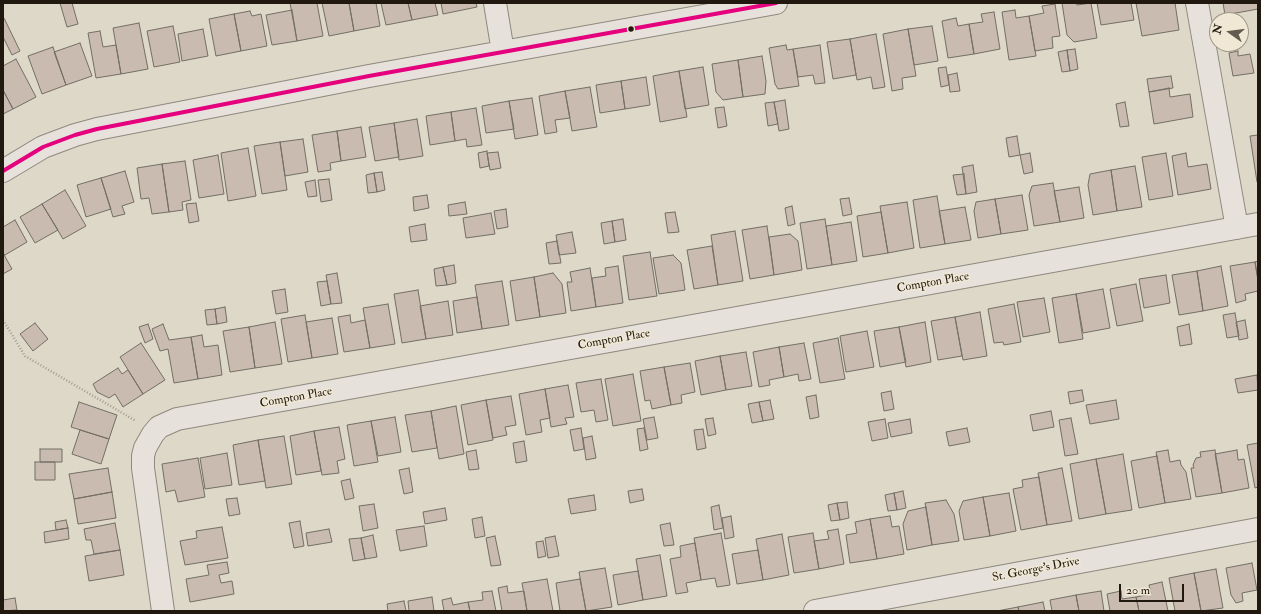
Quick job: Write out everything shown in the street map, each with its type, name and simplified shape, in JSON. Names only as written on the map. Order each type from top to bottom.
[{"type":"street","points":[[495,3],[504,52]]},
{"type":"street","points":[[3,171],[43,147],[75,135],[97,129],[369,76],[776,3]]},
{"type":"street","points":[[1197,3],[1248,226]]},
{"type":"street","name":"Compton Place","points":[[152,434],[159,427],[177,419],[1248,226]]},
{"type":"street","points":[[152,434],[145,448],[143,468],[163,611]]},
{"type":"street","name":"St. George's Drive","points":[[815,611],[1258,529]]},
{"type":"path","points":[[3,320],[25,356],[142,424],[152,434]]},
{"type":"building","points":[[60,3],[72,3],[78,24],[67,27]]},
{"type":"building","points":[[290,3],[317,3],[323,36],[297,41]]},
{"type":"building","points":[[322,3],[349,3],[354,31],[329,36]]},
{"type":"building","points":[[349,3],[376,3],[380,26],[354,31]]},
{"type":"building","points":[[381,3],[408,3],[412,20],[386,25]]},
{"type":"building","points":[[408,3],[435,3],[438,15],[412,20]]},
{"type":"building","points":[[441,3],[476,3],[477,7],[443,14]]},
{"type":"building","points":[[1062,3],[1076,3],[1077,5],[1091,3],[1097,38],[1074,42],[1067,35]]},
{"type":"building","points":[[1097,3],[1131,3],[1134,20],[1101,25]]},
{"type":"building","points":[[1136,3],[1175,3],[1179,30],[1142,36]]},
{"type":"building","points":[[1223,3],[1258,3],[1258,9],[1242,12],[1224,12]]},
{"type":"building","points":[[1055,4],[1060,36],[1052,37],[1053,48],[1035,51],[1029,16],[1044,13],[1042,6]]},
{"type":"building","points":[[292,10],[297,41],[272,45],[266,15]]},
{"type":"building","points":[[1015,10],[1016,18],[1029,16],[1036,56],[1009,60],[1002,12]]},
{"type":"building","points":[[250,11],[252,16],[261,14],[267,46],[241,51],[234,14]]},
{"type":"building","points":[[994,12],[1000,49],[974,54],[969,24],[983,22],[981,14]]},
{"type":"building","points":[[234,14],[241,51],[216,56],[209,19]]},
{"type":"building","points":[[3,18],[20,51],[12,55],[3,37]]},
{"type":"building","points":[[956,18],[958,26],[969,24],[974,54],[948,58],[942,21]]},
{"type":"building","points":[[139,23],[148,69],[121,74],[113,28]]},
{"type":"building","points":[[173,26],[180,62],[154,67],[147,31]]},
{"type":"building","points":[[932,26],[938,61],[914,65],[908,29]]},
{"type":"building","points":[[203,29],[208,56],[182,61],[178,34]]},
{"type":"building","points":[[908,29],[916,76],[902,78],[903,89],[892,91],[883,34]]},
{"type":"building","points":[[100,31],[103,47],[116,45],[121,74],[96,78],[88,33]]},
{"type":"building","points":[[876,34],[885,87],[873,89],[871,77],[857,80],[850,39]]},
{"type":"building","points":[[850,39],[856,75],[833,79],[827,42]]},
{"type":"building","points":[[80,43],[92,76],[66,85],[54,52]]},
{"type":"building","points":[[786,45],[787,50],[793,49],[799,86],[778,89],[775,84],[769,48]]},
{"type":"building","points":[[820,45],[825,83],[815,84],[813,75],[798,77],[793,49]]},
{"type":"building","points":[[53,47],[66,85],[42,94],[28,56]]},
{"type":"building","points":[[1075,49],[1078,69],[1070,71],[1067,50]]},
{"type":"building","points":[[1067,50],[1070,71],[1062,72],[1058,52]]},
{"type":"building","points":[[1238,52],[1238,56],[1250,54],[1254,73],[1233,76],[1229,53]]},
{"type":"building","points":[[762,56],[766,81],[765,94],[743,97],[738,60]]},
{"type":"building","points":[[16,59],[36,97],[13,109],[3,90],[3,66]]},
{"type":"building","points":[[738,60],[743,97],[723,100],[716,92],[712,64]]},
{"type":"building","points":[[703,67],[709,105],[685,109],[679,71]]},
{"type":"building","points":[[946,67],[949,85],[941,87],[938,68]]},
{"type":"building","points":[[679,71],[687,117],[660,122],[653,76]]},
{"type":"building","points":[[957,73],[960,91],[950,92],[948,75]]},
{"type":"building","points":[[1171,76],[1173,88],[1149,92],[1147,79]]},
{"type":"building","points":[[646,77],[650,105],[625,109],[621,81]]},
{"type":"building","points":[[621,81],[625,109],[600,113],[596,85]]},
{"type":"building","points":[[590,87],[597,127],[572,131],[565,91]]},
{"type":"building","points":[[1169,88],[1170,97],[1190,94],[1193,117],[1154,124],[1149,92]]},
{"type":"building","points":[[3,90],[13,109],[3,114]]},
{"type":"building","points":[[565,91],[570,118],[555,120],[557,132],[545,134],[539,96]]},
{"type":"building","points":[[532,98],[538,135],[515,139],[509,101]]},
{"type":"building","points":[[785,100],[789,129],[779,131],[774,102]]},
{"type":"building","points":[[509,101],[514,129],[486,133],[482,106]]},
{"type":"building","points":[[774,102],[778,124],[768,126],[765,103]]},
{"type":"building","points":[[1125,102],[1129,126],[1120,127],[1116,104]]},
{"type":"building","points":[[724,107],[727,126],[718,128],[715,108]]},
{"type":"building","points":[[476,108],[482,145],[467,147],[466,139],[455,141],[451,112]]},
{"type":"building","points":[[451,112],[455,141],[430,145],[426,116]]},
{"type":"building","points":[[417,119],[423,156],[399,160],[394,123]]},
{"type":"building","points":[[394,123],[399,157],[375,161],[369,127]]},
{"type":"building","points":[[361,127],[366,157],[341,161],[337,131]]},
{"type":"building","points":[[337,131],[341,161],[330,163],[331,170],[318,172],[312,135]]},
{"type":"building","points":[[1258,135],[1258,182],[1257,182],[1250,136]]},
{"type":"building","points":[[1017,136],[1020,155],[1009,157],[1006,138]]},
{"type":"building","points":[[303,139],[308,172],[285,176],[280,142]]},
{"type":"building","points":[[280,142],[287,190],[262,194],[254,146]]},
{"type":"building","points":[[248,148],[256,196],[228,201],[221,153]]},
{"type":"building","points":[[487,151],[489,166],[480,168],[478,153]]},
{"type":"building","points":[[498,152],[501,168],[490,170],[487,153]]},
{"type":"building","points":[[1030,153],[1033,172],[1024,174],[1020,155]]},
{"type":"building","points":[[1166,153],[1173,196],[1149,200],[1142,157]]},
{"type":"building","points":[[1186,153],[1188,167],[1207,164],[1211,189],[1178,195],[1172,156]]},
{"type":"building","points":[[218,155],[224,194],[199,198],[193,160]]},
{"type":"building","points":[[185,161],[191,200],[182,202],[183,210],[169,212],[162,164]]},
{"type":"building","points":[[162,164],[169,212],[152,214],[149,198],[141,199],[137,168]]},
{"type":"building","points":[[973,165],[977,192],[966,194],[962,167]]},
{"type":"building","points":[[1135,166],[1142,207],[1117,211],[1111,170]]},
{"type":"building","points":[[1111,170],[1117,211],[1093,215],[1088,185],[1090,174]]},
{"type":"building","points":[[125,171],[134,202],[122,206],[125,214],[113,217],[101,178]]},
{"type":"building","points":[[382,172],[385,190],[377,192],[374,173]]},
{"type":"building","points":[[374,173],[377,192],[368,193],[366,175]]},
{"type":"building","points":[[964,174],[966,194],[957,195],[953,175]]},
{"type":"building","points":[[101,178],[111,209],[86,217],[77,185]]},
{"type":"building","points":[[329,179],[332,200],[321,202],[318,180]]},
{"type":"building","points":[[315,180],[317,196],[308,197],[305,182]]},
{"type":"building","points":[[1053,183],[1060,222],[1034,226],[1029,195],[1032,186]]},
{"type":"building","points":[[1079,187],[1084,218],[1060,222],[1054,191]]},
{"type":"building","points":[[65,190],[86,226],[63,239],[42,204]]},
{"type":"building","points":[[427,195],[429,208],[414,211],[413,197]]},
{"type":"building","points":[[1022,195],[1028,230],[1001,234],[995,199]]},
{"type":"building","points":[[937,196],[945,244],[920,248],[913,200]]},
{"type":"building","points":[[849,198],[852,214],[843,216],[840,199]]},
{"type":"building","points":[[995,199],[1001,234],[978,238],[974,211],[976,202]]},
{"type":"building","points":[[465,202],[467,214],[449,216],[448,205]]},
{"type":"building","points":[[907,202],[914,248],[888,253],[880,206]]},
{"type":"building","points":[[196,203],[199,221],[189,223],[186,204]]},
{"type":"building","points":[[42,204],[58,230],[35,243],[20,217]]},
{"type":"building","points":[[792,206],[795,224],[788,226],[785,208]]},
{"type":"building","points":[[965,207],[971,240],[945,244],[939,211]]},
{"type":"building","points":[[506,209],[508,227],[497,229],[494,211]]},
{"type":"building","points":[[675,212],[679,232],[668,233],[665,213]]},
{"type":"building","points":[[881,212],[888,253],[863,257],[857,216]]},
{"type":"building","points":[[491,213],[495,234],[466,238],[463,218]]},
{"type":"building","points":[[623,219],[626,240],[615,242],[612,221]]},
{"type":"building","points":[[825,219],[832,265],[807,269],[800,223]]},
{"type":"building","points":[[15,220],[27,242],[5,255],[3,253],[3,227]]},
{"type":"building","points":[[612,221],[615,242],[604,244],[601,223]]},
{"type":"building","points":[[851,222],[857,261],[832,265],[826,226]]},
{"type":"building","points":[[425,224],[427,240],[411,242],[409,227]]},
{"type":"building","points":[[767,226],[774,275],[750,279],[742,230]]},
{"type":"building","points":[[735,231],[743,281],[718,285],[711,235]]},
{"type":"building","points":[[572,232],[576,253],[559,255],[556,235]]},
{"type":"building","points":[[790,234],[798,241],[802,270],[774,275],[769,237]]},
{"type":"building","points":[[557,241],[561,263],[549,264],[546,243]]},
{"type":"building","points":[[712,246],[718,285],[694,289],[687,250]]},
{"type":"building","points":[[650,252],[657,296],[629,300],[623,256]]},
{"type":"building","points":[[3,253],[12,269],[3,274]]},
{"type":"building","points":[[673,255],[681,263],[685,290],[659,294],[653,258]]},
{"type":"building","points":[[1258,261],[1258,280],[1255,262]]},
{"type":"building","points":[[1255,262],[1258,291],[1245,294],[1246,300],[1236,303],[1230,266]]},
{"type":"building","points":[[454,265],[456,283],[447,285],[443,267]]},
{"type":"building","points":[[618,266],[623,303],[596,307],[592,278],[606,276],[605,268]]},
{"type":"building","points":[[1221,266],[1228,306],[1203,311],[1197,271]]},
{"type":"building","points":[[443,267],[447,285],[436,286],[434,269]]},
{"type":"building","points":[[590,268],[596,307],[571,311],[567,282],[572,282],[570,272]]},
{"type":"building","points":[[1197,271],[1203,311],[1179,315],[1172,275]]},
{"type":"building","points":[[337,273],[342,303],[331,304],[326,275]]},
{"type":"building","points":[[553,273],[562,284],[566,313],[540,317],[534,277]]},
{"type":"building","points":[[1166,275],[1170,303],[1144,308],[1139,279]]},
{"type":"building","points":[[534,277],[540,317],[516,321],[510,281]]},
{"type":"building","points":[[327,281],[331,304],[321,306],[317,282]]},
{"type":"building","points":[[502,281],[509,325],[482,329],[475,285]]},
{"type":"building","points":[[1136,284],[1143,321],[1117,326],[1110,289]]},
{"type":"building","points":[[285,289],[288,312],[276,314],[272,291]]},
{"type":"building","points":[[1103,289],[1110,328],[1083,333],[1076,294]]},
{"type":"building","points":[[418,290],[426,339],[402,343],[394,294]]},
{"type":"building","points":[[1076,294],[1083,339],[1059,343],[1052,298]]},
{"type":"building","points":[[477,297],[482,329],[457,333],[453,301]]},
{"type":"building","points":[[1044,298],[1050,332],[1023,337],[1017,302]]},
{"type":"building","points":[[448,301],[453,335],[426,339],[420,306]]},
{"type":"building","points":[[388,304],[395,344],[370,348],[363,308]]},
{"type":"building","points":[[1014,304],[1021,342],[1004,345],[1003,342],[994,343],[988,309]]},
{"type":"building","points":[[225,307],[227,322],[217,324],[215,309]]},
{"type":"building","points":[[215,309],[217,324],[207,325],[205,310]]},
{"type":"building","points":[[980,312],[987,356],[963,360],[955,317]]},
{"type":"building","points":[[1235,313],[1239,336],[1227,338],[1223,315]]},
{"type":"building","points":[[305,315],[312,358],[288,362],[281,319]]},
{"type":"building","points":[[350,315],[351,323],[365,320],[370,348],[344,352],[338,317]]},
{"type":"building","points":[[955,317],[962,356],[938,360],[931,321]]},
{"type":"building","points":[[332,318],[338,354],[312,358],[306,322]]},
{"type":"building","points":[[1245,320],[1248,338],[1239,340],[1236,322]]},
{"type":"building","points":[[275,322],[282,364],[255,368],[249,327]]},
{"type":"building","points":[[925,322],[931,362],[906,367],[899,327]]},
{"type":"building","points":[[35,323],[48,339],[33,351],[20,334]]},
{"type":"building","points":[[148,324],[153,339],[145,343],[139,327]]},
{"type":"building","points":[[163,324],[169,340],[191,337],[198,379],[174,383],[168,349],[160,351],[152,329]]},
{"type":"building","points":[[1189,324],[1192,344],[1180,346],[1177,327]]},
{"type":"building","points":[[249,327],[255,368],[230,372],[223,331]]},
{"type":"building","points":[[899,327],[906,362],[880,367],[874,331]]},
{"type":"building","points":[[867,331],[874,367],[846,372],[840,336]]},
{"type":"building","points":[[202,335],[204,347],[218,345],[222,375],[198,379],[191,337]]},
{"type":"building","points":[[838,338],[845,379],[820,383],[813,343]]},
{"type":"building","points":[[141,343],[165,380],[143,394],[120,357]]},
{"type":"building","points":[[804,343],[811,379],[799,381],[798,374],[784,377],[779,347]]},
{"type":"building","points":[[779,347],[784,377],[769,380],[770,385],[759,387],[753,352]]},
{"type":"building","points":[[746,352],[752,386],[726,390],[720,356]]},
{"type":"building","points":[[720,356],[726,390],[701,395],[695,361]]},
{"type":"building","points":[[690,363],[695,392],[681,395],[682,403],[671,405],[664,367]]},
{"type":"building","points":[[664,367],[671,405],[652,409],[650,400],[645,401],[640,371]]},
{"type":"building","points":[[118,368],[122,374],[128,370],[143,394],[123,407],[115,394],[109,398],[97,392],[93,384]]},
{"type":"building","points":[[633,374],[641,421],[613,426],[605,379]]},
{"type":"building","points":[[1257,375],[1258,390],[1238,393],[1235,379]]},
{"type":"building","points":[[601,379],[608,420],[596,422],[594,410],[581,412],[576,383]]},
{"type":"building","points":[[568,385],[574,417],[565,418],[567,424],[551,427],[545,389]]},
{"type":"building","points":[[545,389],[550,418],[540,420],[542,432],[526,435],[519,394]]},
{"type":"building","points":[[1082,390],[1084,401],[1070,404],[1068,392]]},
{"type":"building","points":[[891,391],[894,409],[884,411],[881,393]]},
{"type":"building","points":[[816,395],[819,417],[810,419],[806,397]]},
{"type":"building","points":[[511,396],[516,425],[505,427],[507,435],[493,438],[486,400]]},
{"type":"building","points":[[486,400],[493,440],[468,445],[461,405]]},
{"type":"building","points":[[770,400],[774,419],[763,421],[759,402]]},
{"type":"building","points":[[1116,400],[1119,419],[1090,424],[1086,405]]},
{"type":"building","points":[[79,402],[117,415],[109,439],[71,427]]},
{"type":"building","points":[[759,402],[763,421],[752,423],[748,404]]},
{"type":"building","points":[[456,406],[464,454],[439,459],[431,411]]},
{"type":"building","points":[[431,411],[437,448],[412,452],[405,415]]},
{"type":"building","points":[[1051,411],[1054,427],[1033,431],[1030,415]]},
{"type":"building","points":[[395,417],[401,452],[378,456],[371,421]]},
{"type":"building","points":[[654,417],[658,438],[647,440],[643,419]]},
{"type":"building","points":[[713,418],[716,434],[708,436],[705,419]]},
{"type":"building","points":[[1071,418],[1078,454],[1065,456],[1059,420]]},
{"type":"building","points":[[885,419],[888,438],[872,441],[868,422]]},
{"type":"building","points":[[910,419],[912,433],[891,437],[888,423]]},
{"type":"building","points":[[371,421],[378,462],[354,466],[347,425]]},
{"type":"building","points":[[339,427],[345,459],[337,461],[339,473],[322,475],[314,431]]},
{"type":"building","points":[[581,428],[584,449],[574,451],[570,430]]},
{"type":"building","points":[[644,428],[648,449],[640,451],[637,429]]},
{"type":"building","points":[[967,428],[970,442],[949,446],[946,432]]},
{"type":"building","points":[[703,429],[706,448],[697,450],[694,430]]},
{"type":"building","points":[[80,430],[109,439],[101,464],[72,454]]},
{"type":"building","points":[[314,431],[321,471],[296,475],[290,436]]},
{"type":"building","points":[[284,436],[292,484],[266,488],[258,440]]},
{"type":"building","points":[[592,436],[596,458],[586,460],[583,438]]},
{"type":"building","points":[[258,440],[265,481],[239,485],[233,445]]},
{"type":"building","points":[[524,441],[527,461],[516,463],[513,443]]},
{"type":"building","points":[[1258,443],[1258,487],[1255,488],[1247,445]]},
{"type":"building","points":[[40,449],[62,449],[62,462],[40,462]]},
{"type":"building","points":[[476,450],[479,469],[469,470],[466,452]]},
{"type":"building","points":[[1168,450],[1170,462],[1180,460],[1181,465],[1186,472],[1191,499],[1165,503],[1156,452]]},
{"type":"building","points":[[1215,450],[1222,493],[1196,497],[1191,468],[1194,468],[1193,465],[1196,458],[1201,457],[1200,452]]},
{"type":"building","points":[[1237,450],[1238,460],[1244,459],[1249,488],[1222,493],[1215,454]]},
{"type":"building","points":[[227,453],[232,485],[205,489],[200,458]]},
{"type":"building","points":[[1123,454],[1132,510],[1106,514],[1096,459]]},
{"type":"building","points":[[1157,456],[1165,503],[1139,508],[1131,461]]},
{"type":"building","points":[[198,458],[205,497],[178,502],[175,490],[166,492],[162,464]]},
{"type":"building","points":[[1096,459],[1106,514],[1079,519],[1070,464]]},
{"type":"building","points":[[35,462],[55,462],[55,480],[35,480]]},
{"type":"building","points":[[108,468],[112,492],[74,499],[69,474]]},
{"type":"building","points":[[409,468],[413,492],[404,494],[399,470]]},
{"type":"building","points":[[1062,468],[1072,521],[1047,525],[1038,473]]},
{"type":"building","points":[[1039,477],[1047,525],[1021,530],[1013,489],[1023,487],[1022,480]]},
{"type":"building","points":[[350,479],[354,498],[345,500],[341,481]]},
{"type":"building","points":[[642,489],[644,500],[630,503],[628,491]]},
{"type":"building","points":[[903,491],[906,508],[897,510],[894,493]]},
{"type":"building","points":[[112,492],[116,518],[78,524],[74,499]]},
{"type":"building","points":[[894,493],[897,510],[888,511],[885,495]]},
{"type":"building","points":[[1009,493],[1016,531],[990,536],[983,497]]},
{"type":"building","points":[[594,495],[596,510],[571,514],[568,499]]},
{"type":"building","points":[[983,497],[990,536],[964,540],[959,511],[963,501]]},
{"type":"building","points":[[237,498],[240,514],[229,516],[226,499]]},
{"type":"building","points":[[946,500],[954,514],[959,541],[932,545],[925,503]]},
{"type":"building","points":[[847,502],[849,518],[840,520],[837,503]]},
{"type":"building","points":[[837,503],[840,520],[831,521],[828,505]]},
{"type":"building","points":[[374,504],[378,528],[363,531],[359,506]]},
{"type":"building","points":[[719,505],[723,528],[714,530],[711,507]]},
{"type":"building","points":[[926,507],[932,545],[907,550],[903,524],[908,511]]},
{"type":"building","points":[[445,508],[447,520],[425,524],[423,512]]},
{"type":"building","points":[[731,516],[734,537],[725,539],[722,518]]},
{"type":"building","points":[[890,516],[892,527],[899,526],[904,554],[877,559],[870,519]]},
{"type":"building","points":[[482,517],[485,536],[475,538],[472,519]]},
{"type":"building","points":[[870,519],[877,559],[850,563],[846,535],[857,533],[855,522]]},
{"type":"building","points":[[66,520],[68,528],[56,530],[55,522]]},
{"type":"building","points":[[300,521],[304,546],[294,548],[289,523]]},
{"type":"building","points":[[115,523],[120,550],[94,554],[91,540],[86,540],[84,529]]},
{"type":"building","points":[[670,523],[674,545],[664,546],[660,525]]},
{"type":"building","points":[[424,526],[427,546],[400,551],[396,530]]},
{"type":"building","points":[[222,527],[228,558],[185,565],[180,541],[197,538],[196,531]]},
{"type":"building","points":[[68,528],[69,539],[45,543],[44,532]]},
{"type":"building","points":[[329,529],[332,542],[308,546],[306,533]]},
{"type":"building","points":[[838,529],[844,564],[819,569],[814,541],[829,539],[827,531]]},
{"type":"building","points":[[721,533],[730,585],[717,587],[715,578],[701,580],[694,538]]},
{"type":"building","points":[[813,533],[819,569],[794,573],[788,537]]},
{"type":"building","points":[[782,534],[789,575],[763,580],[756,539]]},
{"type":"building","points":[[373,535],[377,557],[365,559],[361,538]]},
{"type":"building","points":[[495,536],[501,565],[491,566],[486,538]]},
{"type":"building","points":[[555,536],[559,556],[548,558],[545,538]]},
{"type":"building","points":[[361,538],[365,559],[353,561],[349,539]]},
{"type":"building","points":[[543,541],[546,556],[538,558],[536,542]]},
{"type":"building","points":[[695,543],[701,580],[686,583],[688,592],[676,594],[670,559],[681,557],[680,546]]},
{"type":"building","points":[[120,550],[124,575],[89,581],[85,556]]},
{"type":"building","points":[[758,550],[763,580],[737,584],[732,554]]},
{"type":"building","points":[[660,555],[667,596],[643,600],[636,559]]},
{"type":"building","points":[[227,562],[229,573],[219,575],[221,583],[232,581],[234,594],[190,602],[186,579],[209,575],[207,565]]},
{"type":"building","points":[[1252,563],[1257,590],[1242,593],[1243,601],[1236,603],[1231,595],[1226,568]]},
{"type":"building","points":[[605,568],[612,607],[586,611],[579,572]]},
{"type":"building","points":[[1216,569],[1223,608],[1201,611],[1194,573]]},
{"type":"building","points":[[638,571],[643,600],[618,605],[613,575]]},
{"type":"building","points":[[1194,573],[1201,611],[1175,611],[1169,578]]},
{"type":"building","points":[[547,579],[553,611],[527,611],[522,583]]},
{"type":"building","points":[[580,579],[586,611],[560,611],[556,583]]},
{"type":"building","points":[[1162,582],[1168,611],[1139,611],[1136,597],[1151,594],[1149,585]]},
{"type":"building","points":[[507,586],[508,593],[524,591],[527,611],[502,611],[498,588]]},
{"type":"building","points":[[492,591],[496,611],[470,611],[468,602],[483,600],[482,592]]},
{"type":"building","points":[[1101,591],[1104,611],[1079,611],[1076,595]]},
{"type":"building","points":[[1121,591],[1122,599],[1136,597],[1139,611],[1110,611],[1107,594]]},
{"type":"building","points":[[1076,595],[1079,611],[1052,611],[1050,600]]},
{"type":"building","points":[[432,597],[434,611],[409,611],[408,601]]},
{"type":"building","points":[[15,598],[17,610],[3,611],[3,600]]},
{"type":"building","points":[[451,598],[453,605],[468,602],[470,611],[444,611],[442,600]]},
{"type":"building","points":[[404,601],[406,611],[388,611],[387,604]]},
{"type":"building","points":[[1043,602],[1045,611],[1019,611],[1018,607]]},
{"type":"building","points":[[1018,607],[1019,611],[997,611]]},
{"type":"transit line","points":[[3,171],[43,147],[75,135],[97,129],[369,76],[776,3]]}]
